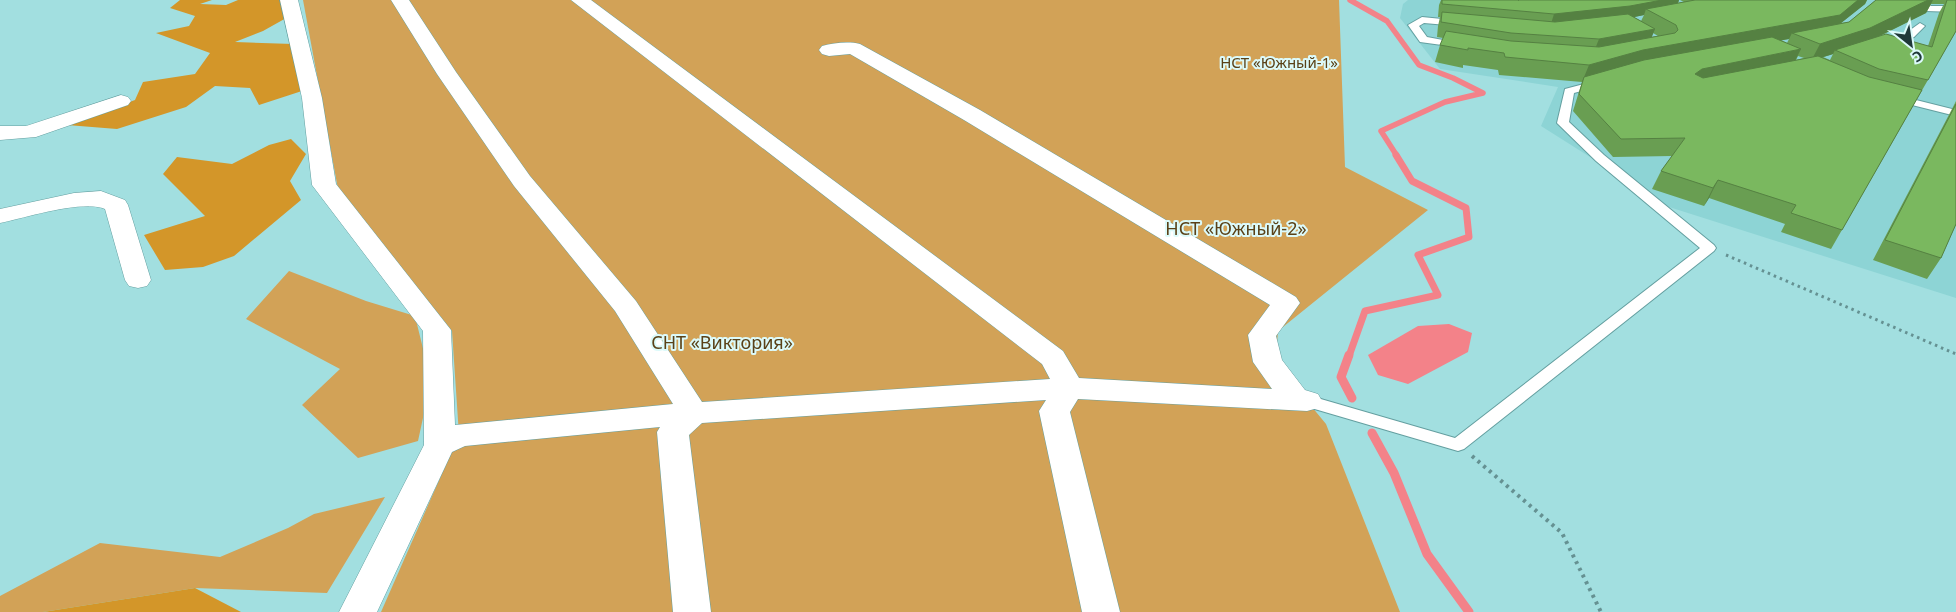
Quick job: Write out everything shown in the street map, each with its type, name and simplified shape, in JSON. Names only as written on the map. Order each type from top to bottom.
[{"type":"street","points":[[289,0],[312,98],[324,185],[437,330],[440,445],[358,612]]},
{"type":"street","points":[[400,0],[447,74],[522,181],[626,307],[694,413]]},
{"type":"street","points":[[580,0],[1054,358],[1070,388]]},
{"type":"street","points":[[830,50],[853,48],[972,115],[1286,303],[1262,335],[1268,362],[1302,401]]},
{"type":"street","points":[[0,133],[28,132],[121,101]]},
{"type":"street","points":[[0,216],[74,200],[101,198],[116,205],[138,280]]},
{"type":"street","points":[[440,445],[459,435],[694,413],[1070,388],[1302,401]]},
{"type":"street","points":[[1070,388],[1054,411],[1101,612]]},
{"type":"street","points":[[692,612],[673,432],[694,413]]},
{"type":"lane","points":[[1916,0],[1929,10],[1956,10]]},
{"type":"lane","points":[[1469,47],[1424,40],[1412,25],[1422,20],[1471,25]]},
{"type":"lane","points":[[1874,47],[1910,35],[1920,26]]},
{"type":"lane","points":[[1302,401],[1458,445],[1709,248],[1600,158],[1563,123],[1569,91],[1607,80]]},
{"type":"lane","points":[[1883,95],[1956,114]]},
{"type":"path","points":[[1709,248],[1956,354]]},
{"type":"path","points":[[1458,445],[1562,533],[1601,612]]},
{"type":"shaded area","points":[[180,0],[212,0],[200,4],[226,5],[238,0],[281,0],[288,17],[263,31],[235,42],[293,44],[305,90],[259,105],[250,88],[215,86],[186,107],[117,129],[67,125],[135,100],[143,82],[195,74],[210,53],[156,33],[189,26],[195,16],[170,8]]},
{"type":"shaded area","points":[[1408,0],[1956,0],[1956,298],[1647,200],[1609,169],[1541,126],[1558,87],[1440,69],[1400,18],[1403,4]]},
{"type":"shaded area","points":[[291,139],[306,154],[290,181],[301,200],[234,256],[203,267],[165,270],[144,235],[205,216],[163,174],[177,157],[232,164],[269,145]]},
{"type":"shaded area","points":[[1449,324],[1472,333],[1468,352],[1408,384],[1378,375],[1368,355],[1418,326]]},
{"type":"shaded area","points":[[195,588],[241,612],[43,612]]},
{"type":"green space","name":"СНТ «Виктория»","points":[[303,0],[1339,0],[1345,167],[1428,210],[1278,331],[1274,379],[1307,401],[1326,424],[1400,612],[381,612],[459,435],[452,331],[338,189]]},
{"type":"green space","points":[[289,271],[366,301],[415,316],[431,381],[418,441],[358,458],[302,405],[340,369],[246,319]]},
{"type":"green space","points":[[385,497],[327,593],[195,588],[43,612],[0,612],[0,596],[100,543],[220,557],[288,528],[314,514]]},
{"type":"building","points":[[1442,0],[1662,0],[1630,6],[1554,14],[1442,4]]},
{"type":"building","points":[[1695,0],[1858,0],[1840,15],[1643,50],[1589,65],[1505,57],[1504,53],[1440,45],[1446,31],[1511,41],[1599,47],[1675,33],[1678,30],[1676,25],[1646,9]]},
{"type":"building","points":[[1876,0],[1928,0],[1870,28],[1820,44],[1792,33],[1849,22]]},
{"type":"building","points":[[1947,0],[1956,0],[1956,31],[1928,80],[1879,69],[1835,50],[1886,34],[1932,47]]},
{"type":"building","points":[[1442,12],[1555,22],[1628,14],[1655,29],[1599,39],[1511,33],[1441,22]]},
{"type":"building","points":[[1772,37],[1801,49],[1702,69],[1695,74],[1703,78],[1818,56],[1869,77],[1922,90],[1842,230],[1791,213],[1796,205],[1718,180],[1713,188],[1661,171],[1685,138],[1621,139],[1579,94],[1584,77],[1644,60]]},
{"type":"building","points":[[1956,104],[1956,224],[1941,258],[1885,240]]},
{"type":"waterway","points":[[1350,0],[1387,21],[1419,65],[1453,78],[1483,93],[1445,102],[1381,131],[1397,156]]},
{"type":"waterway","points":[[1349,356],[1365,311],[1438,295],[1418,255],[1469,237],[1466,208],[1412,181],[1396,155]]},
{"type":"waterway","points":[[1349,355],[1341,377],[1352,398]]},
{"type":"waterway","points":[[1372,433],[1394,473],[1427,554],[1469,612]]},
{"type":"park label","name":"НСТ «Южный-1»","points":[[1279,62]]},
{"type":"park label","name":"НСТ «Южный-2»","points":[[1236,228]]}]
